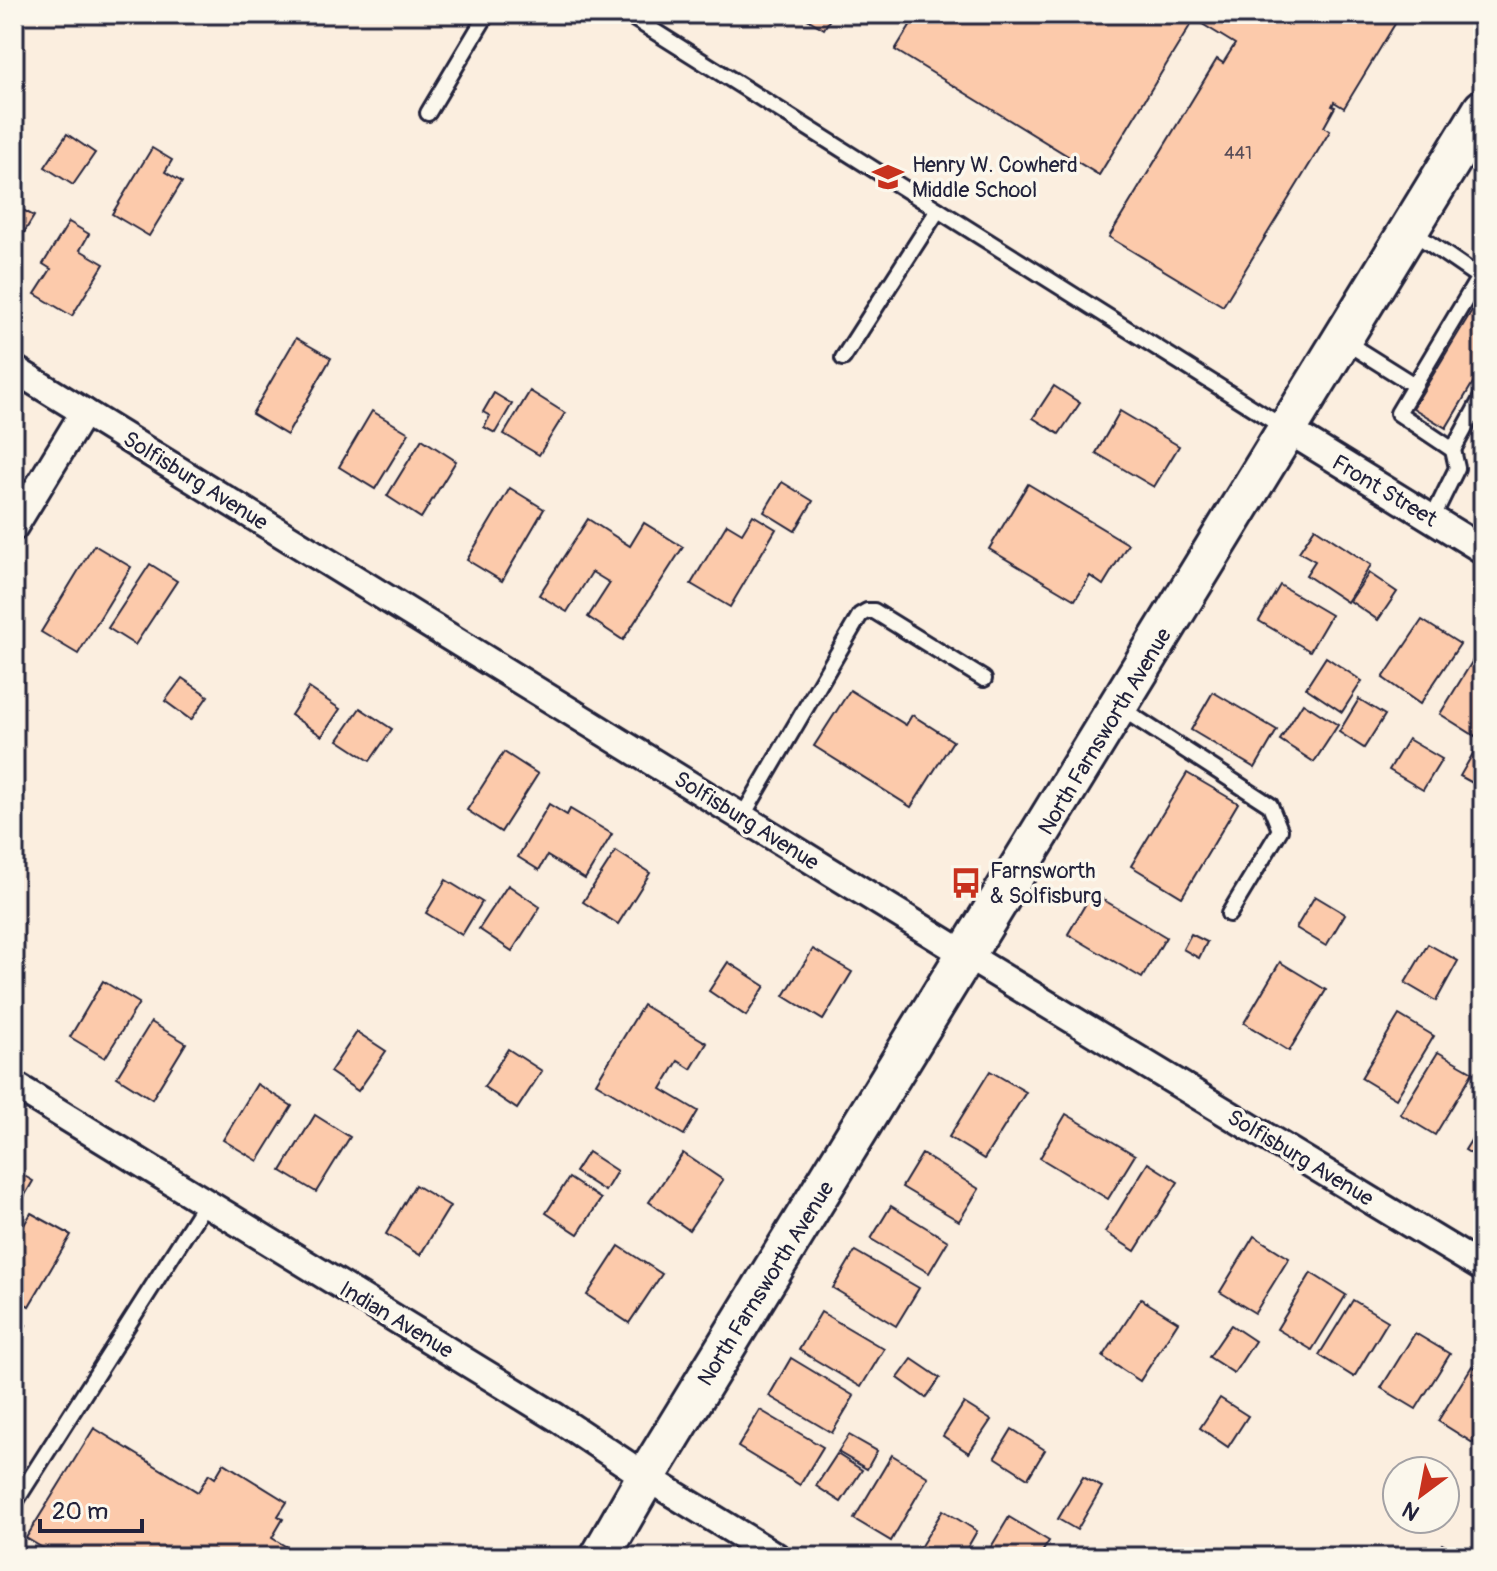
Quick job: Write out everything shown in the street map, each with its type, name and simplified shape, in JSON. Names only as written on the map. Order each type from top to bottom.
[{"type":"main road","name":"North Farnsworth Avenue","points":[[600,1557],[1483,109]]},
{"type":"street","name":"Solfisburg Avenue","points":[[14,369],[966,955],[1483,1268]]},
{"type":"street","points":[[14,527],[84,412]]},
{"type":"street","name":"Front Street","points":[[1288,430],[1483,550]]},
{"type":"street","name":"Indian Avenue","points":[[14,1085],[556,1417],[646,1477],[777,1557]]},
{"type":"lane","points":[[428,113],[487,14]]},
{"type":"lane","points":[[627,14],[1288,430]]},
{"type":"lane","points":[[843,358],[938,210]]},
{"type":"lane","points":[[1409,230],[1481,278],[1398,413],[1453,450]]},
{"type":"lane","points":[[1342,340],[1414,385]]},
{"type":"lane","points":[[1432,519],[1457,468],[1453,450],[1483,395]]},
{"type":"lane","points":[[742,817],[860,615],[867,611],[874,611],[984,679]]},
{"type":"lane","points":[[1119,707],[1270,805],[1280,830],[1229,914]]},
{"type":"lane","points":[[14,1504],[206,1202]]},
{"type":"building","points":[[799,14],[833,14],[824,29]]},
{"type":"building","points":[[917,14],[1401,14],[1344,108],[1334,102],[1332,106],[1335,107],[1324,127],[1330,131],[1223,306],[1109,237],[1217,59],[1223,63],[1235,44],[1194,19],[1099,175],[895,50]]},
{"type":"building","points":[[67,134],[95,153],[73,185],[45,167]]},
{"type":"building","points":[[152,148],[172,160],[165,172],[182,182],[149,236],[112,214]]},
{"type":"building","points":[[14,205],[34,216],[14,249]]},
{"type":"building","points":[[69,222],[89,234],[80,250],[104,264],[72,316],[35,294],[51,269],[43,264]]},
{"type":"building","points":[[1474,307],[1483,312],[1483,366],[1446,428],[1413,408]]},
{"type":"building","points":[[296,338],[331,358],[287,435],[252,414]]},
{"type":"building","points":[[1054,386],[1080,403],[1059,434],[1033,418]]},
{"type":"building","points":[[530,391],[565,413],[539,455],[504,434]]},
{"type":"building","points":[[494,393],[512,404],[495,433],[484,427],[490,416],[483,412]]},
{"type":"building","points":[[372,411],[409,433],[375,489],[339,467]]},
{"type":"building","points":[[1120,411],[1179,446],[1154,487],[1096,453]]},
{"type":"building","points":[[422,439],[456,461],[421,518],[387,496]]},
{"type":"building","points":[[782,482],[813,501],[795,531],[764,512]]},
{"type":"building","points":[[1028,484],[1128,544],[1103,585],[1090,576],[1075,600],[989,549]]},
{"type":"building","points":[[510,488],[544,509],[502,581],[467,560]]},
{"type":"building","points":[[753,515],[776,529],[730,607],[691,584],[727,524],[742,533]]},
{"type":"building","points":[[588,519],[630,546],[644,523],[683,547],[623,640],[588,617],[610,583],[592,572],[567,612],[539,595]]},
{"type":"building","points":[[1315,528],[1371,565],[1347,602],[1306,575],[1315,561],[1299,552]]},
{"type":"building","points":[[94,545],[131,567],[78,654],[41,632]]},
{"type":"building","points":[[150,564],[177,581],[135,645],[108,628]]},
{"type":"building","points":[[1369,573],[1397,592],[1378,620],[1350,601]]},
{"type":"building","points":[[1280,585],[1331,615],[1310,651],[1259,621]]},
{"type":"building","points":[[1422,620],[1460,644],[1420,704],[1383,678]]},
{"type":"building","points":[[1478,652],[1483,655],[1483,723],[1475,736],[1440,714]]},
{"type":"building","points":[[1326,657],[1362,681],[1342,712],[1306,688]]},
{"type":"building","points":[[182,678],[208,696],[191,720],[165,701]]},
{"type":"building","points":[[309,688],[340,709],[322,736],[291,715]]},
{"type":"building","points":[[850,690],[906,725],[912,715],[953,741],[911,807],[814,746]]},
{"type":"building","points":[[1213,692],[1277,730],[1255,768],[1191,730]]},
{"type":"building","points":[[1359,699],[1385,715],[1364,748],[1339,732]]},
{"type":"building","points":[[1303,703],[1338,725],[1314,762],[1280,740]]},
{"type":"building","points":[[360,708],[392,729],[370,761],[338,740]]},
{"type":"building","points":[[1408,739],[1442,759],[1423,790],[1389,770]]},
{"type":"building","points":[[1478,745],[1483,748],[1483,781],[1480,787],[1460,776]]},
{"type":"building","points":[[504,752],[538,774],[501,832],[467,810]]},
{"type":"building","points":[[1187,773],[1238,803],[1182,897],[1131,866]]},
{"type":"building","points":[[549,804],[567,815],[570,809],[612,834],[585,879],[547,856],[539,870],[518,857]]},
{"type":"building","points":[[616,851],[650,873],[618,924],[583,902]]},
{"type":"building","points":[[446,880],[482,902],[462,935],[426,913]]},
{"type":"building","points":[[508,885],[540,907],[512,951],[479,929]]},
{"type":"building","points":[[1092,893],[1166,937],[1142,978],[1068,934]]},
{"type":"building","points":[[1315,896],[1345,914],[1326,946],[1296,928]]},
{"type":"building","points":[[1191,934],[1207,942],[1199,958],[1183,949]]},
{"type":"building","points":[[1428,944],[1458,961],[1436,1001],[1405,983]]},
{"type":"building","points":[[813,949],[852,972],[823,1020],[784,996]]},
{"type":"building","points":[[728,962],[765,986],[746,1016],[709,991]]},
{"type":"building","points":[[1280,962],[1326,990],[1289,1051],[1244,1023]]},
{"type":"building","points":[[103,981],[139,1003],[105,1058],[70,1037]]},
{"type":"building","points":[[643,1005],[707,1043],[691,1069],[678,1061],[661,1089],[698,1111],[684,1135],[596,1083]]},
{"type":"building","points":[[1399,1015],[1434,1036],[1396,1099],[1361,1078]]},
{"type":"building","points":[[151,1022],[186,1043],[152,1099],[117,1077]]},
{"type":"building","points":[[357,1032],[386,1051],[358,1091],[330,1072]]},
{"type":"building","points":[[508,1049],[542,1071],[517,1109],[484,1087]]},
{"type":"building","points":[[1438,1052],[1473,1072],[1435,1135],[1400,1114]]},
{"type":"building","points":[[990,1071],[1026,1092],[984,1159],[949,1137]]},
{"type":"building","points":[[257,1084],[292,1106],[258,1161],[223,1140]]},
{"type":"building","points":[[1066,1114],[1135,1155],[1108,1199],[1040,1158]]},
{"type":"building","points":[[315,1115],[350,1137],[316,1192],[281,1171]]},
{"type":"building","points":[[1483,1121],[1483,1161],[1465,1150]]},
{"type":"building","points":[[588,1152],[617,1171],[605,1191],[575,1172]]},
{"type":"building","points":[[683,1153],[723,1180],[689,1230],[649,1202]]},
{"type":"building","points":[[922,1154],[979,1189],[959,1221],[902,1187]]},
{"type":"building","points":[[1148,1163],[1178,1182],[1135,1251],[1105,1232]]},
{"type":"building","points":[[14,1170],[33,1181],[14,1214]]},
{"type":"building","points":[[569,1178],[601,1199],[578,1234],[546,1213]]},
{"type":"building","points":[[415,1185],[450,1206],[420,1255],[386,1234]]},
{"type":"building","points":[[891,1206],[948,1241],[929,1273],[871,1239]]},
{"type":"building","points":[[31,1213],[71,1235],[29,1306],[14,1297],[14,1242]]},
{"type":"building","points":[[1254,1236],[1289,1258],[1255,1313],[1220,1292]]},
{"type":"building","points":[[619,1246],[662,1274],[629,1323],[587,1295]]},
{"type":"building","points":[[855,1251],[919,1288],[896,1326],[833,1288]]},
{"type":"building","points":[[1311,1273],[1346,1295],[1312,1350],[1277,1329]]},
{"type":"building","points":[[1141,1299],[1178,1322],[1140,1381],[1103,1357]]},
{"type":"building","points":[[1353,1300],[1388,1321],[1354,1377],[1319,1355]]},
{"type":"building","points":[[821,1312],[884,1349],[861,1387],[799,1350]]},
{"type":"building","points":[[14,1318],[26,1325],[14,1345]]},
{"type":"building","points":[[1231,1325],[1255,1341],[1234,1373],[1209,1357]]},
{"type":"building","points":[[1415,1333],[1450,1354],[1416,1409],[1381,1388]]},
{"type":"building","points":[[791,1358],[854,1396],[832,1433],[769,1396]]},
{"type":"building","points":[[912,1359],[940,1378],[926,1398],[898,1378]]},
{"type":"building","points":[[1472,1366],[1483,1372],[1483,1427],[1473,1443],[1438,1421]]},
{"type":"building","points":[[1220,1398],[1248,1416],[1228,1447],[1200,1428]]},
{"type":"building","points":[[964,1403],[991,1420],[969,1453],[943,1436]]},
{"type":"building","points":[[760,1410],[823,1447],[800,1485],[738,1447]]},
{"type":"building","points":[[94,1428],[198,1492],[209,1474],[215,1478],[224,1463],[287,1502],[278,1516],[283,1519],[272,1538],[303,1557],[58,1557],[26,1538]]},
{"type":"building","points":[[1012,1429],[1045,1450],[1028,1478],[995,1457]]},
{"type":"building","points":[[849,1435],[877,1451],[867,1469],[838,1452]]},
{"type":"building","points":[[837,1454],[862,1470],[841,1502],[816,1486]]},
{"type":"building","points":[[892,1455],[928,1477],[891,1541],[854,1519]]},
{"type":"building","points":[[1083,1477],[1102,1487],[1077,1530],[1058,1519]]},
{"type":"building","points":[[943,1510],[977,1531],[962,1557],[922,1557],[916,1554]]},
{"type":"building","points":[[1009,1517],[1049,1541],[1039,1557],[985,1557]]},
{"type":"building","points":[[1442,1544],[1462,1557],[1433,1557]]},
{"type":"place","name":"Henry W. Cowherd Middle School","points":[[888,177]]},
{"type":"place","name":"Farnsworth & Solfisburg","points":[[966,883]]}]
